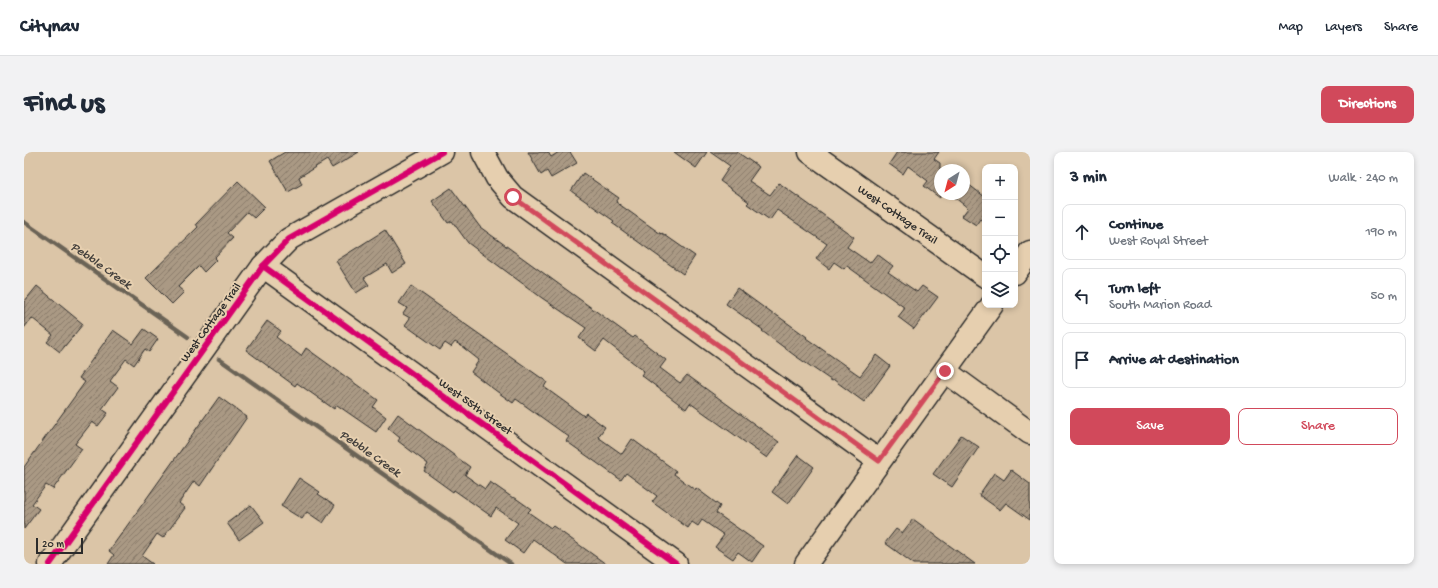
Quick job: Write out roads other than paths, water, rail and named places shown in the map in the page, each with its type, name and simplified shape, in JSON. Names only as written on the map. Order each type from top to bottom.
[{"type":"street","name":"West Cottage Trail","points":[[50,564],[263,266],[289,239],[442,152]]},
{"type":"street","points":[[483,152],[497,178],[513,197],[879,461]]},
{"type":"street","name":"West Cottage Trail","points":[[810,152],[982,274]]},
{"type":"street","points":[[1016,272],[1030,252]]},
{"type":"street","name":"West 55th Street","points":[[263,266],[676,564]]},
{"type":"street","points":[[806,564],[990,308]]},
{"type":"street","points":[[945,371],[1030,432]]},
{"type":"waterway","name":"Pebble Creek","points":[[24,222],[188,337]]},
{"type":"waterway","name":"Pebble Creek","points":[[219,359],[511,564]]}]
